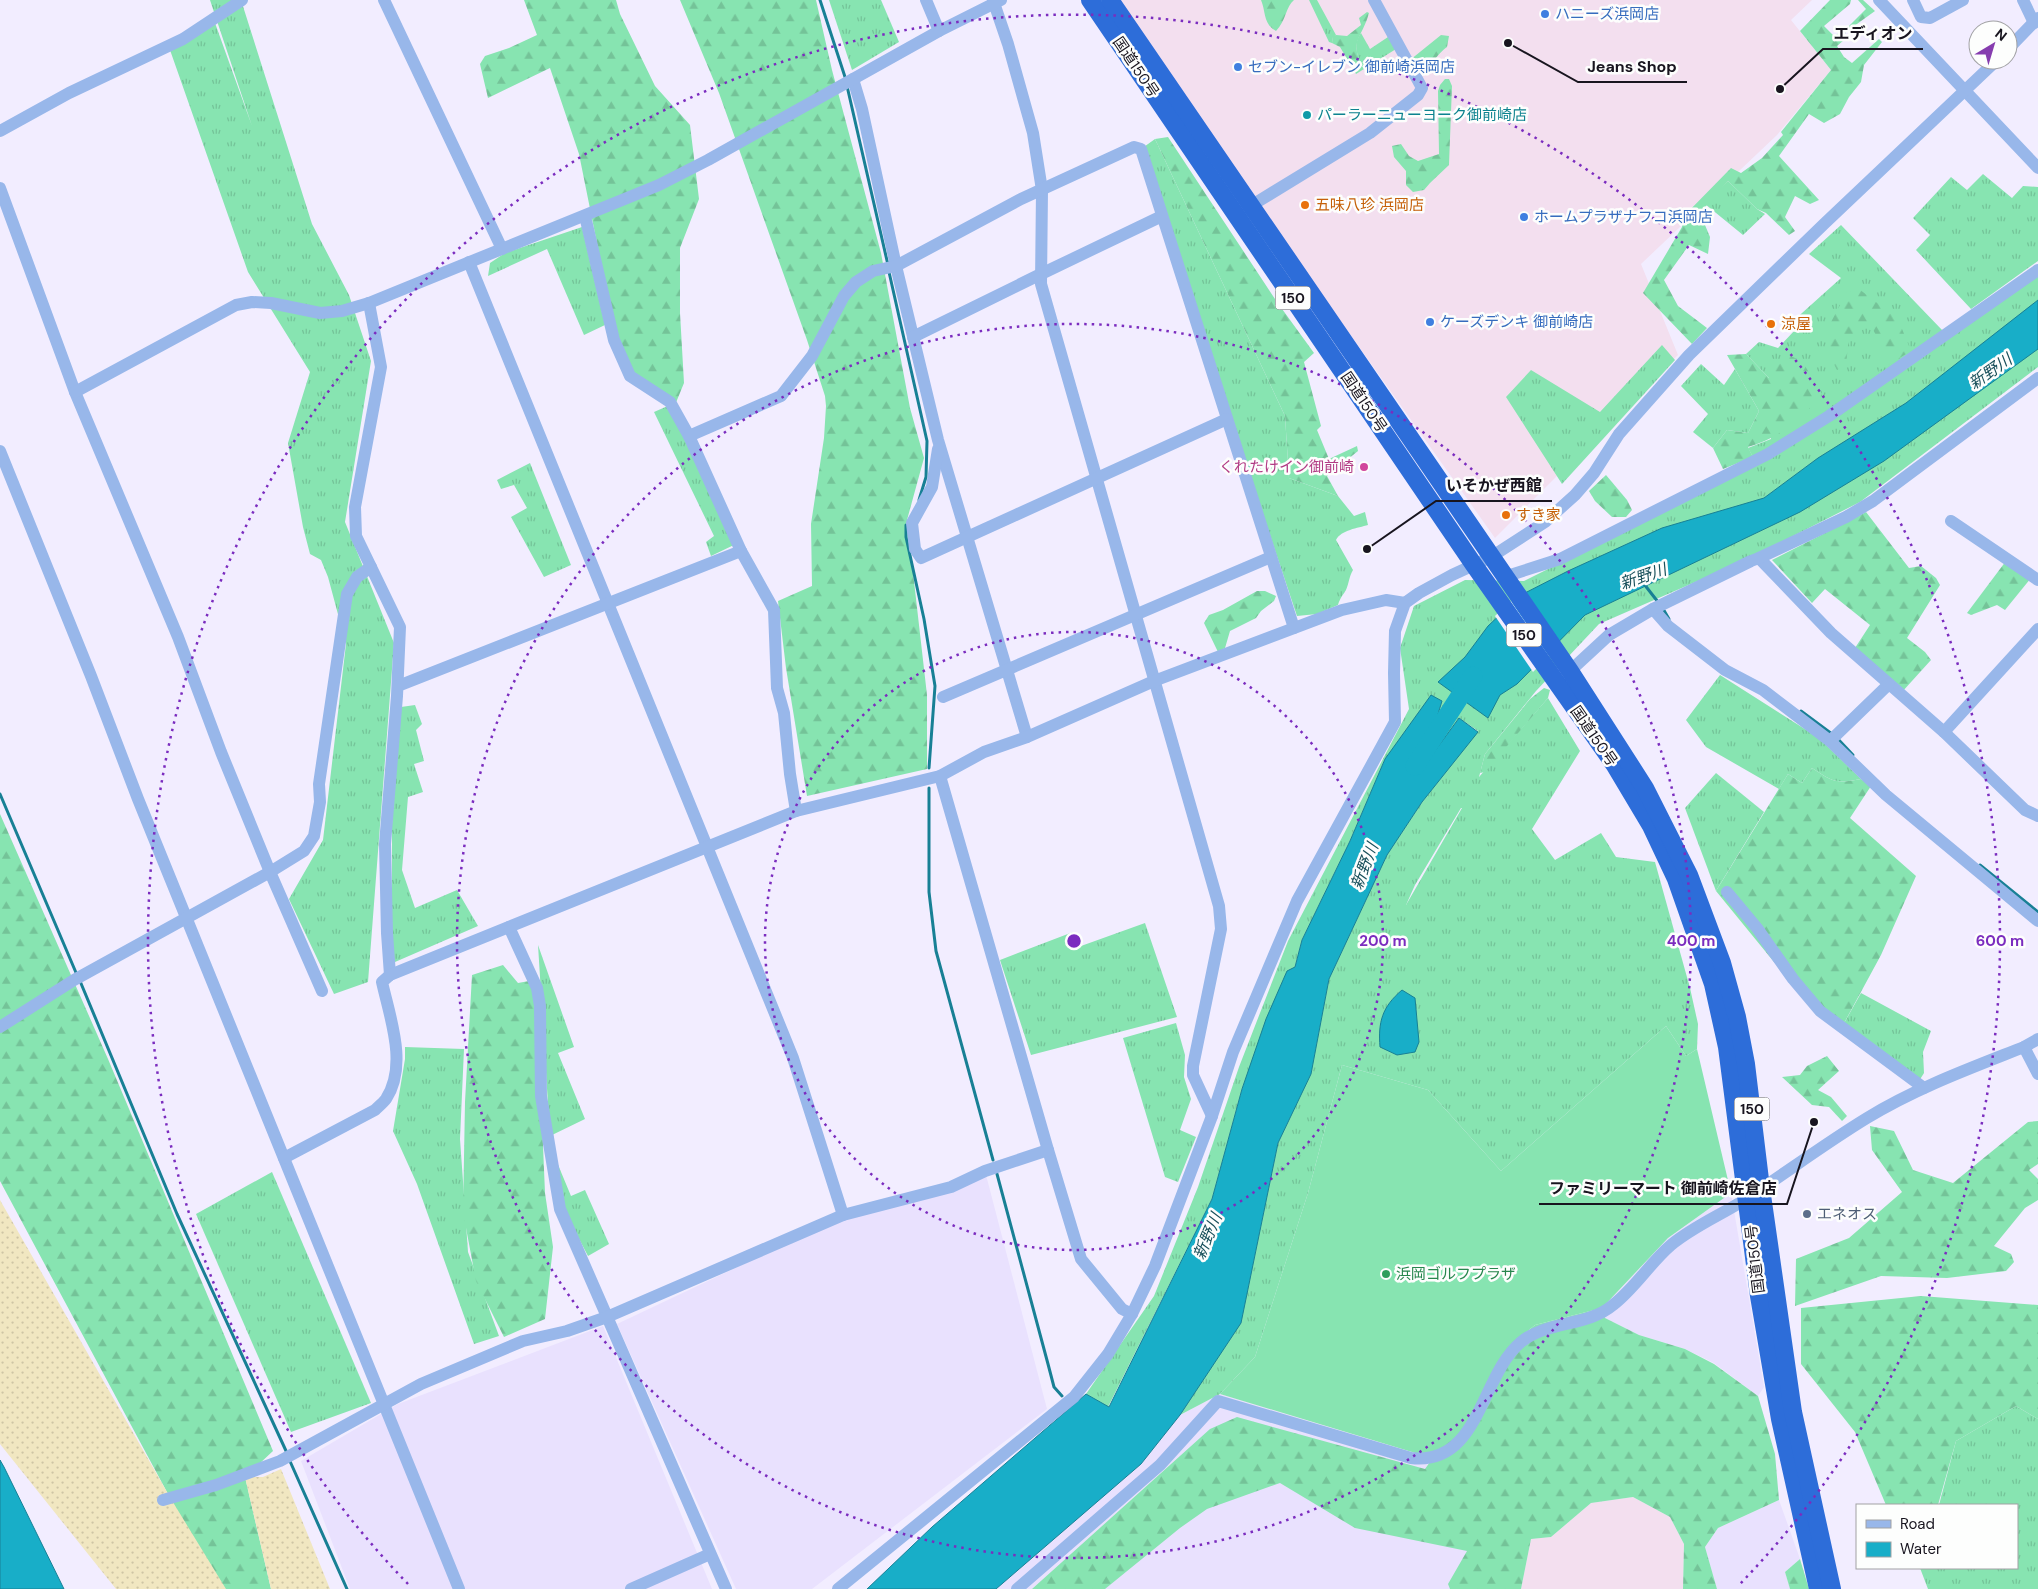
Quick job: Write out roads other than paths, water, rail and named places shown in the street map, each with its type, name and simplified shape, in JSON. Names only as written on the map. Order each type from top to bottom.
[{"type":"highway","name":"国道150号","points":[[1090,0],[1244,210],[1491,558],[1504,586],[1562,670],[1651,826],[1680,888],[1713,984],[1727,1047],[1793,1412],[1832,1589]]},
{"type":"highway","name":"国道150号","points":[[1110,0],[1474,565],[1504,586]]},
{"type":"highway","name":"国道150号","points":[[1754,1193],[1759,1296],[1780,1419],[1818,1589]]},
{"type":"street","points":[[0,131],[69,93],[183,39],[242,0]]},
{"type":"street","points":[[384,0],[502,249]]},
{"type":"street","points":[[926,0],[939,31]]},
{"type":"street","points":[[1244,210],[1370,133],[1418,95],[1422,88],[1374,0]]},
{"type":"street","points":[[1879,0],[2038,168]]},
{"type":"street","points":[[1913,0],[1921,17],[1930,18],[1963,0]]},
{"type":"street","points":[[2018,39],[2036,20],[2023,0]]},
{"type":"street","points":[[75,392],[236,305],[252,302],[271,303],[320,313],[342,311],[369,303],[659,185],[702,164],[996,1],[1033,133],[1042,190],[1041,284],[1219,906],[1221,929],[1193,1066],[1193,1075],[1212,1116]]},
{"type":"street","points":[[838,1589],[1074,1397],[1108,1354],[1132,1314],[1155,1266],[1212,1116],[1233,1052],[1297,901],[1395,722],[1395,631],[1405,603],[1419,593],[1491,558],[1545,522],[1575,495],[1594,473],[1619,434],[1689,355],[1986,70]]},
{"type":"street","points":[[852,80],[862,109],[896,266],[938,440],[1027,737]]},
{"type":"street","points":[[688,436],[781,396],[812,356],[844,296],[856,282],[873,271],[896,266],[1021,198],[1134,147],[1141,149],[1294,628]]},
{"type":"street","points":[[0,188],[75,392],[178,637],[221,752],[270,872],[322,991]]},
{"type":"street","points":[[584,216],[614,340],[630,376],[670,402],[688,436],[741,551],[774,610],[777,688],[784,713],[796,811]]},
{"type":"street","points":[[913,337],[1162,216]]},
{"type":"street","points":[[469,262],[793,1058],[843,1216]]},
{"type":"street","points":[[1504,586],[1768,454],[1829,416],[2038,270]]},
{"type":"street","points":[[369,303],[381,367],[355,507],[356,536],[400,627],[398,686],[385,844],[390,975]]},
{"type":"street","points":[[1562,670],[1610,635],[1653,609],[1751,560],[1838,521],[1873,501],[2038,378]]},
{"type":"street","points":[[938,440],[938,462],[932,487],[912,523],[915,549],[921,558],[1227,419]]},
{"type":"street","points":[[0,451],[187,919],[459,1589]]},
{"type":"street","points":[[1950,521],[2038,580]]},
{"type":"street","points":[[398,686],[741,551]]},
{"type":"street","points":[[943,696],[1272,557]]},
{"type":"street","points":[[1759,558],[1831,633],[1944,732],[2025,810],[2036,812]]},
{"type":"street","points":[[0,1026],[80,977],[270,872],[304,850],[314,836],[320,802],[319,784],[347,594],[357,577],[371,567]]},
{"type":"street","points":[[284,1158],[375,1110],[386,1099],[394,1080],[397,1055],[382,982],[390,975],[796,811],[940,776],[984,752],[1027,737],[1154,681],[1294,628],[1355,607],[1386,600],[1405,603]]},
{"type":"street","points":[[1653,609],[1668,626],[1725,670],[1763,690],[1830,741],[1886,795],[2038,921]]},
{"type":"street","points":[[1944,732],[2038,629]]},
{"type":"street","points":[[1830,741],[1889,684]]},
{"type":"street","points":[[940,776],[1081,1259],[1122,1309],[1132,1314]]},
{"type":"street","points":[[1727,892],[1757,928],[1793,979],[1820,1011],[1924,1088]]},
{"type":"street","points":[[509,927],[537,988],[540,1006],[541,1096],[560,1209],[726,1589]]},
{"type":"street","points":[[1017,1589],[1160,1465],[1218,1401],[1411,1458],[1425,1460],[1441,1455],[1455,1447],[1466,1435],[1503,1364],[1512,1350],[1524,1340],[1541,1331],[1599,1315],[1614,1305],[1670,1246],[1692,1228],[1754,1193],[1868,1117],[1924,1088],[2024,1047],[2038,1039]]},
{"type":"street","points":[[2024,1047],[2038,1074]]},
{"type":"street","points":[[163,1500],[216,1484],[280,1461],[421,1384],[523,1341],[567,1331],[607,1317],[843,1216],[950,1187],[985,1171],[1048,1150]]},
{"type":"street","points":[[631,1589],[710,1554]]},
{"type":"water","points":[[2038,300],[2038,349],[1884,461],[1800,512],[1585,615],[1517,684],[1500,695],[1488,718],[1438,682],[1465,657],[1488,626],[1521,595],[1568,571],[1662,528],[1764,498],[1818,458],[1906,403]]},
{"type":"water","points":[[1431,695],[1442,701],[1421,770],[1459,718],[1478,732],[1422,802],[1387,855],[1329,979],[1311,1074],[1278,1143],[1241,1323],[1180,1415],[1141,1464],[996,1589],[867,1589],[932,1527],[1086,1394],[1109,1407],[1212,1199],[1242,1089],[1266,1019],[1287,971],[1295,967],[1302,940],[1350,841],[1385,759]]},
{"type":"water","points":[[1402,990],[1415,998],[1419,1042],[1415,1052],[1397,1055],[1380,1047],[1380,1030],[1386,1009]]},
{"type":"water","points":[[0,1460],[4,1467],[64,1589],[0,1589]]},
{"type":"waterway","points":[[820,0],[846,80]]},
{"type":"waterway","points":[[847,86],[888,265]]},
{"type":"waterway","points":[[889,272],[927,441],[926,477],[919,500]]},
{"type":"waterway","points":[[906,525],[906,537],[924,619],[935,686],[929,768]]},
{"type":"waterway","points":[[1644,584],[1658,602]]},
{"type":"waterway","points":[[1662,607],[1669,619]]},
{"type":"waterway","name":"新野川","points":[[1415,766],[1473,676]]},
{"type":"waterway","points":[[1801,711],[1832,734]]},
{"type":"waterway","points":[[1837,738],[1853,755]]},
{"type":"waterway","points":[[929,788],[929,892],[936,951],[993,1160]]},
{"type":"waterway","points":[[0,794],[77,975]]},
{"type":"waterway","points":[[1980,865],[2038,912]]},
{"type":"waterway","points":[[80,981],[177,1214],[287,1453]]},
{"type":"waterway","points":[[997,1174],[1054,1387],[1062,1396]]},
{"type":"waterway","points":[[289,1459],[347,1589]]},
{"type":"place","name":"ハニーズ浜岡店","points":[[1545,14]]},
{"type":"place","name":"Jeans Shop","points":[[1508,43]]},
{"type":"place","name":"セブン-イレブン 御前崎浜岡店","points":[[1238,67]]},
{"type":"place","name":"エディオン","points":[[1780,89]]},
{"type":"place","name":"パーラーニューヨーク御前崎店","points":[[1307,115]]},
{"type":"place","name":"五味八珍 浜岡店","points":[[1305,205]]},
{"type":"place","name":"ホームプラザナフコ浜岡店","points":[[1524,217]]},
{"type":"place","name":"ケーズデンキ 御前崎店","points":[[1430,322]]},
{"type":"place","name":"涼屋","points":[[1771,324]]},
{"type":"place","name":"くれたけイン御前崎","points":[[1364,467]]},
{"type":"place","name":"すき家","points":[[1506,515]]},
{"type":"place","name":"いそかぜ西館","points":[[1367,549]]},
{"type":"place","name":"ファミリーマート 御前崎佐倉店","points":[[1814,1122]]},
{"type":"place","name":"エネオス","points":[[1807,1214]]},
{"type":"place","name":"浜岡ゴルフプラザ","points":[[1386,1274]]}]
